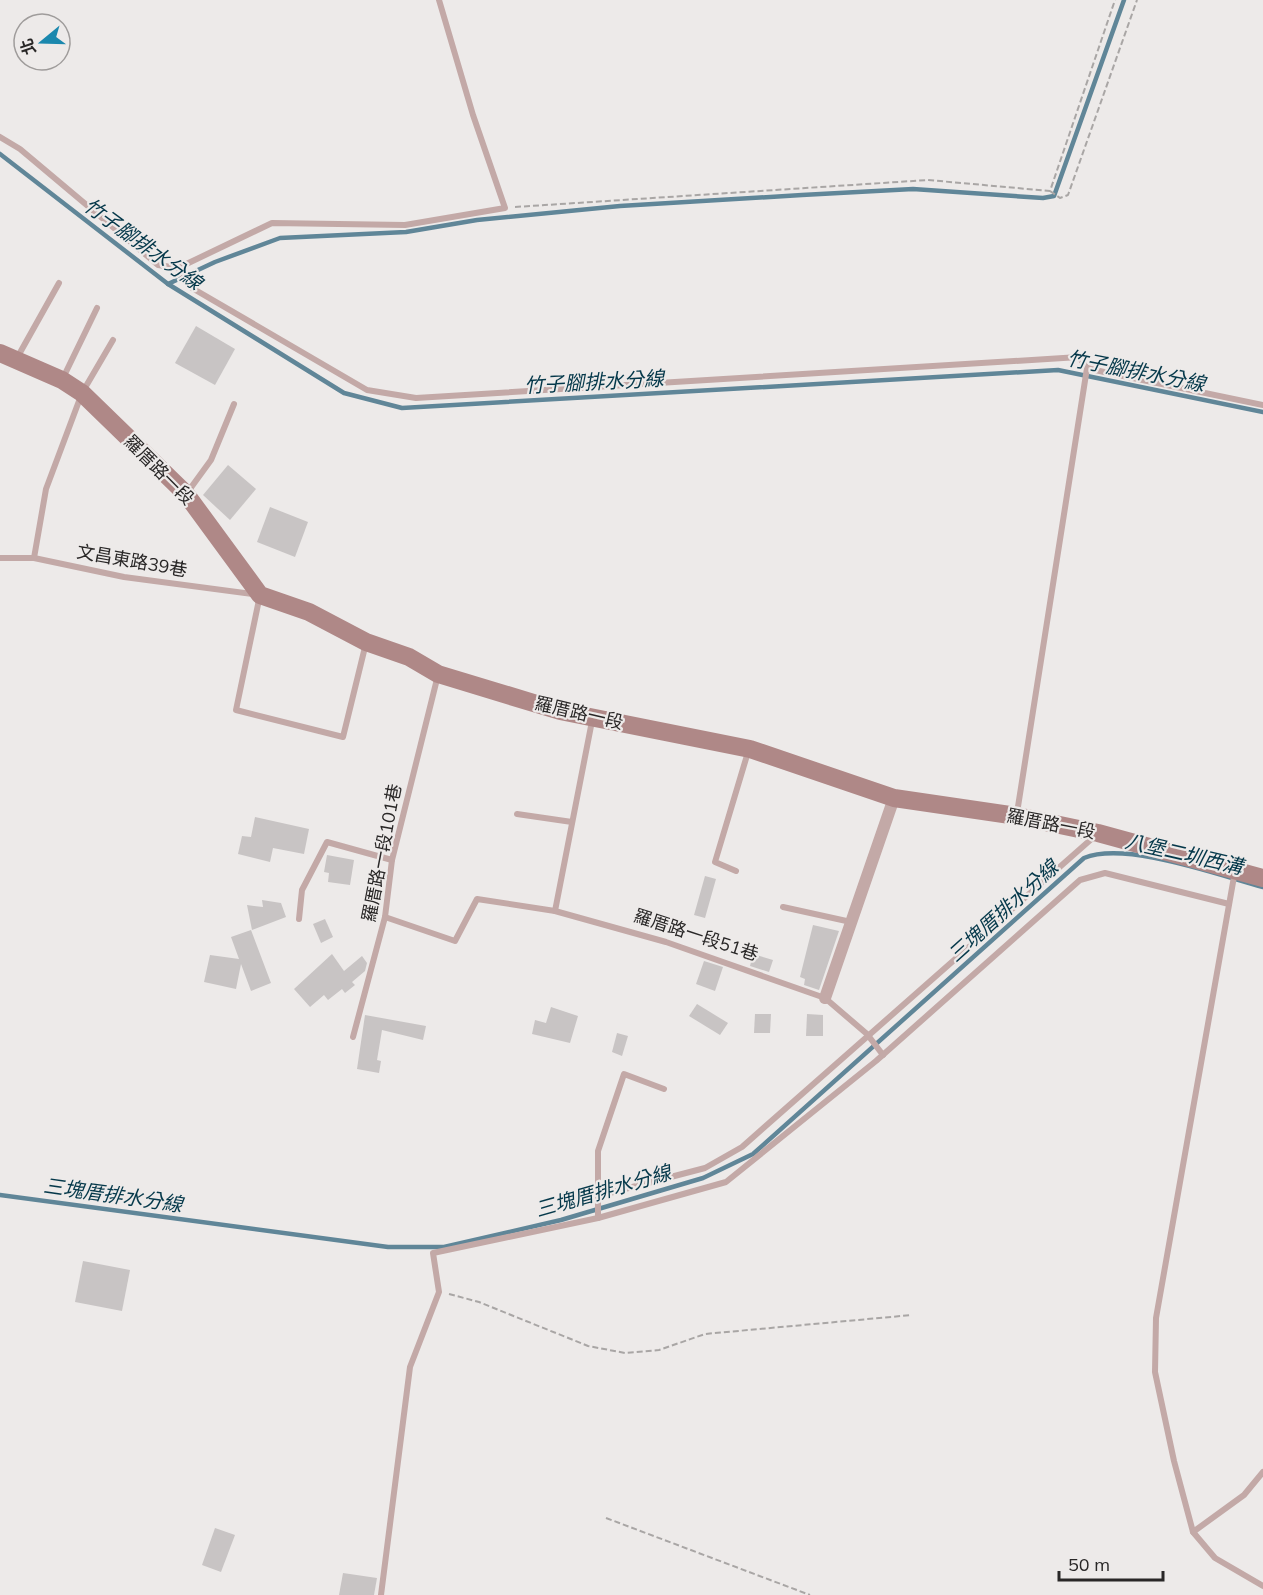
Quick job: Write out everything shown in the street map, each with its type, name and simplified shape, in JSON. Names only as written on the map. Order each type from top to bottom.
[{"type":"street","name":"羅厝路一段","points":[[9,356],[62,380],[82,393],[186,494],[260,596],[309,612],[366,642],[409,657],[438,674],[560,711],[750,749],[894,798],[1017,816],[1098,832],[1263,878]]},
{"type":"street","points":[[825,998],[894,798]]},
{"type":"lane","points":[[0,137],[21,149],[158,265],[178,268],[272,224],[405,225],[505,208],[472,115],[439,0]]},
{"type":"lane","points":[[178,268],[192,288],[366,390],[416,398],[1079,357],[1087,368],[1263,405]]},
{"type":"lane","points":[[9,356],[59,283]]},
{"type":"lane","points":[[62,380],[97,308]]},
{"type":"lane","points":[[34,558],[46,489],[82,393],[113,340]]},
{"type":"lane","points":[[1017,816],[1087,368]]},
{"type":"lane","points":[[186,494],[212,460],[234,404]]},
{"type":"lane","name":"文昌東路39巷","points":[[0,558],[34,558],[124,577],[260,596]]},
{"type":"lane","points":[[260,596],[236,710],[343,737],[366,642]]},
{"type":"lane","name":"羅厝路一段101巷","points":[[353,1037],[385,917],[392,860],[438,674]]},
{"type":"lane","points":[[555,912],[593,718]]},
{"type":"lane","points":[[736,871],[716,862],[750,749]]},
{"type":"lane","points":[[517,814],[572,822]]},
{"type":"lane","points":[[598,1196],[705,1168],[742,1147],[870,1037],[1098,832]]},
{"type":"lane","points":[[299,919],[302,890],[327,842],[392,860]]},
{"type":"lane","points":[[1235,870],[1156,1318],[1155,1372],[1174,1461],[1193,1532],[1215,1558],[1263,1586]]},
{"type":"lane","points":[[381,1595],[411,1367],[439,1292],[433,1254],[598,1218],[726,1182],[881,1053],[1080,880],[1105,873],[1229,904]]},
{"type":"lane","name":"羅厝路一段51巷","points":[[385,917],[455,941],[477,899],[555,912],[687,949],[825,998],[870,1037],[881,1053]]},
{"type":"lane","points":[[783,907],[851,922]]},
{"type":"lane","points":[[598,1218],[598,1151],[624,1074],[664,1089]]},
{"type":"lane","points":[[1193,1532],[1244,1495],[1263,1473]]},
{"type":"path","points":[[1050,190],[1114,0]]},
{"type":"path","points":[[505,208],[928,180],[1050,190],[1060,198],[1068,195],[1137,0]]},
{"type":"path","points":[[439,1292],[479,1302],[588,1346],[625,1353],[659,1350],[705,1334],[912,1315]]},
{"type":"path","points":[[606,1518],[810,1595]]},
{"type":"building","points":[[196,326],[235,349],[215,385],[175,363]]},
{"type":"building","points":[[228,465],[256,489],[230,520],[203,495]]},
{"type":"building","points":[[270,507],[308,522],[295,557],[257,542]]},
{"type":"building","points":[[255,817],[309,829],[304,854],[273,848],[270,862],[238,854],[242,836],[251,837]]},
{"type":"building","points":[[327,855],[354,860],[350,885],[328,882],[329,873],[324,872]]},
{"type":"building","points":[[705,876],[716,879],[705,918],[694,915]]},
{"type":"building","points":[[262,900],[281,903],[286,917],[252,930],[247,905],[263,907]]},
{"type":"building","points":[[325,919],[333,937],[321,943],[313,924]]},
{"type":"building","points":[[813,925],[839,931],[819,990],[804,985],[805,979],[800,977]]},
{"type":"building","points":[[251,930],[271,983],[251,991],[241,964],[236,989],[204,982],[210,955],[239,959],[231,937]]},
{"type":"building","points":[[332,954],[344,971],[362,956],[367,963],[365,971],[352,982],[355,985],[345,993],[342,989],[328,1000],[324,995],[310,1007],[294,989]]},
{"type":"building","points":[[753,954],[773,960],[769,972],[750,966]]},
{"type":"building","points":[[704,961],[723,967],[715,991],[696,984]]},
{"type":"building","points":[[697,1004],[728,1023],[720,1035],[689,1016]]},
{"type":"building","points":[[551,1007],[578,1016],[570,1043],[532,1034],[535,1020],[546,1023]]},
{"type":"building","points":[[755,1014],[771,1014],[770,1033],[754,1033]]},
{"type":"building","points":[[807,1014],[823,1015],[823,1036],[806,1036]]},
{"type":"building","points":[[365,1015],[426,1026],[423,1040],[382,1030],[377,1060],[381,1061],[379,1073],[357,1069]]},
{"type":"building","points":[[617,1033],[628,1036],[622,1056],[612,1052]]},
{"type":"building","points":[[83,1261],[130,1270],[122,1311],[75,1302]]},
{"type":"building","points":[[215,1528],[235,1535],[221,1572],[202,1565]]},
{"type":"building","points":[[343,1573],[377,1578],[374,1595],[339,1595]]},
{"type":"waterway","points":[[168,284],[215,262],[280,238],[406,232],[477,220],[620,206],[802,195],[913,189],[1043,198],[1054,196],[1124,0]]},
{"type":"waterway","name":"竹子腳排水分線","points":[[0,154],[168,284],[344,393],[402,408],[1058,370],[1263,412]]},
{"type":"waterway","name":"三塊厝排水分線","points":[[0,1195],[388,1247],[444,1247],[561,1220],[703,1178],[753,1154],[1084,858],[1102,854],[1147,857],[1198,868],[1263,887]]},
{"type":"water label","name":"八堡二圳西溝","points":[[1184,854]]}]
